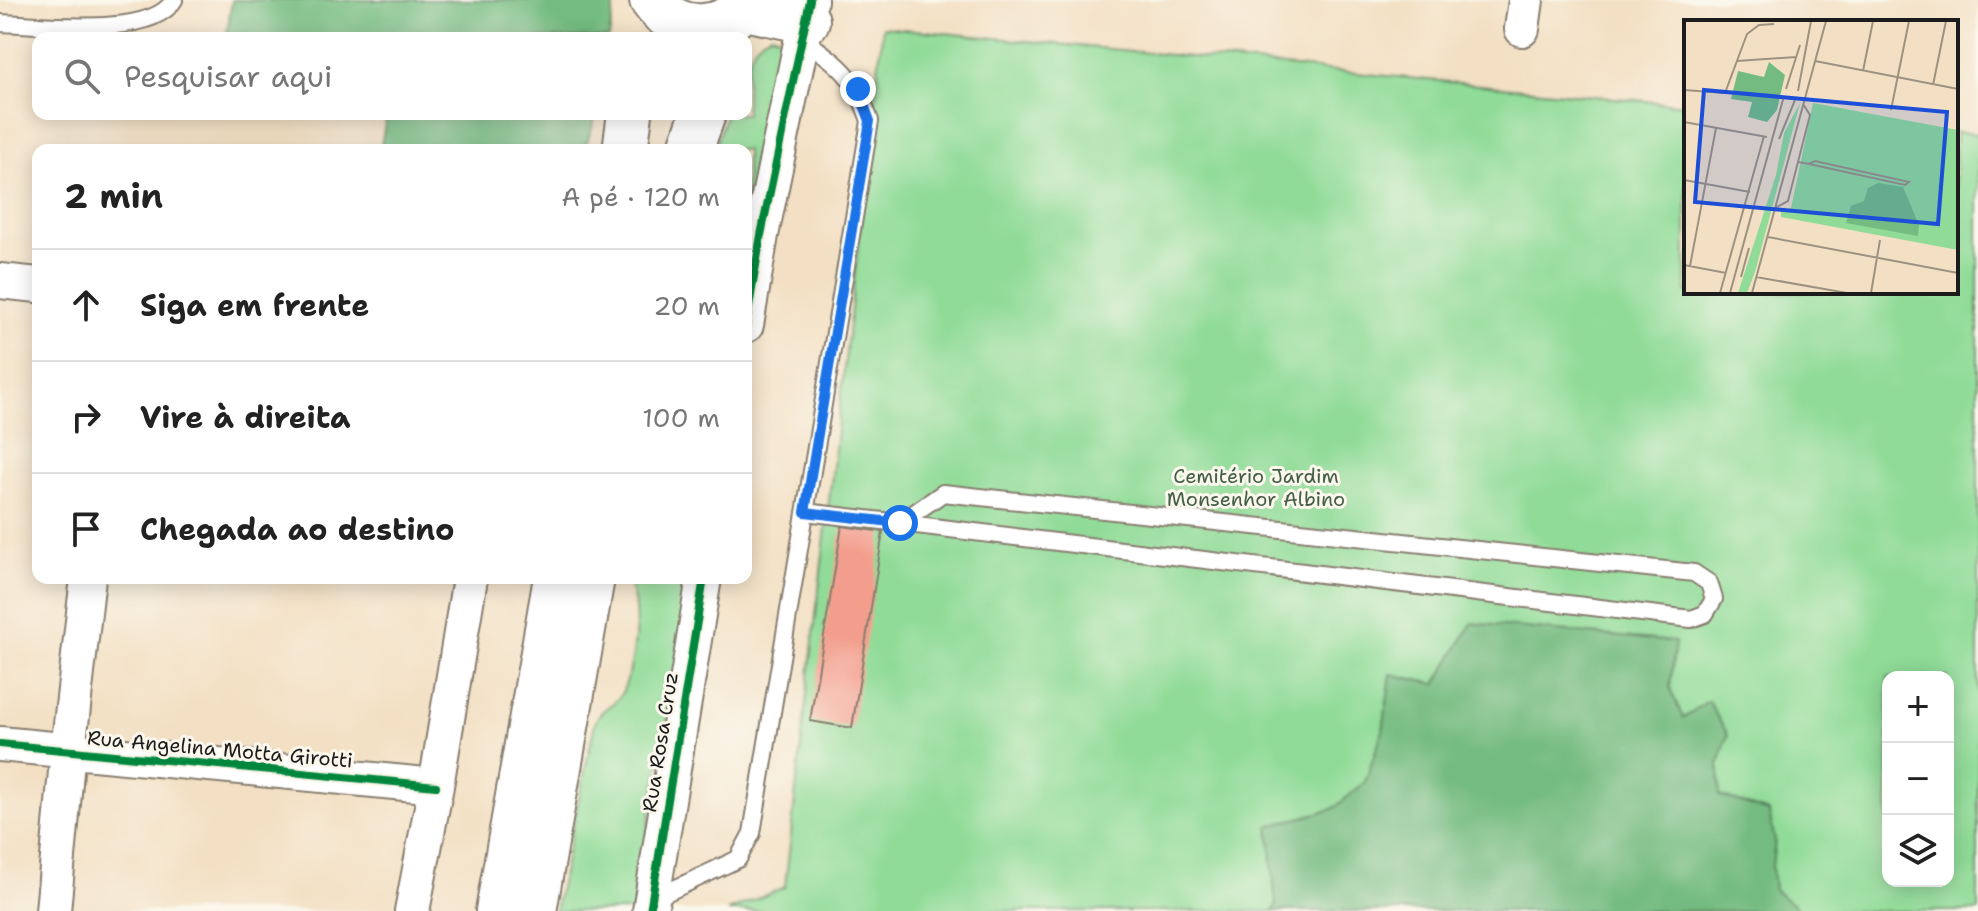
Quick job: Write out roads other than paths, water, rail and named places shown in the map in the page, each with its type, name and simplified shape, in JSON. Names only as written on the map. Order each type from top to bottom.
[{"type":"main road","points":[[641,32],[645,0]]},
{"type":"main road","points":[[652,0],[673,19],[695,27],[719,24],[742,15],[807,20]]},
{"type":"main road","points":[[626,144],[629,120]]},
{"type":"main road","points":[[692,144],[701,120]]},
{"type":"main road","points":[[498,911],[555,584]]},
{"type":"main road","points":[[534,911],[591,584]]},
{"type":"street","points":[[752,289],[807,20]]},
{"type":"street","points":[[0,281],[32,284]]},
{"type":"street","points":[[53,911],[87,584]]},
{"type":"street","points":[[412,911],[469,584]]},
{"type":"street","name":"Rua Rosa Cruz","points":[[650,905],[703,584]]},
{"type":"street","name":"Rua Angelina Motta Girotti","points":[[0,744],[436,786]]},
{"type":"lane","points":[[0,23],[116,26],[152,18],[170,7],[174,0]]},
{"type":"lane","points":[[650,905],[738,859],[752,833],[870,121],[858,89],[807,20]]},
{"type":"lane","points":[[805,512],[1691,619],[1705,614],[1714,599],[1709,583],[1694,573],[943,493],[900,523]]},
{"type":"park label","name":"Cemitério Jardim Monsenhor Albino","points":[[1256,488]]}]
